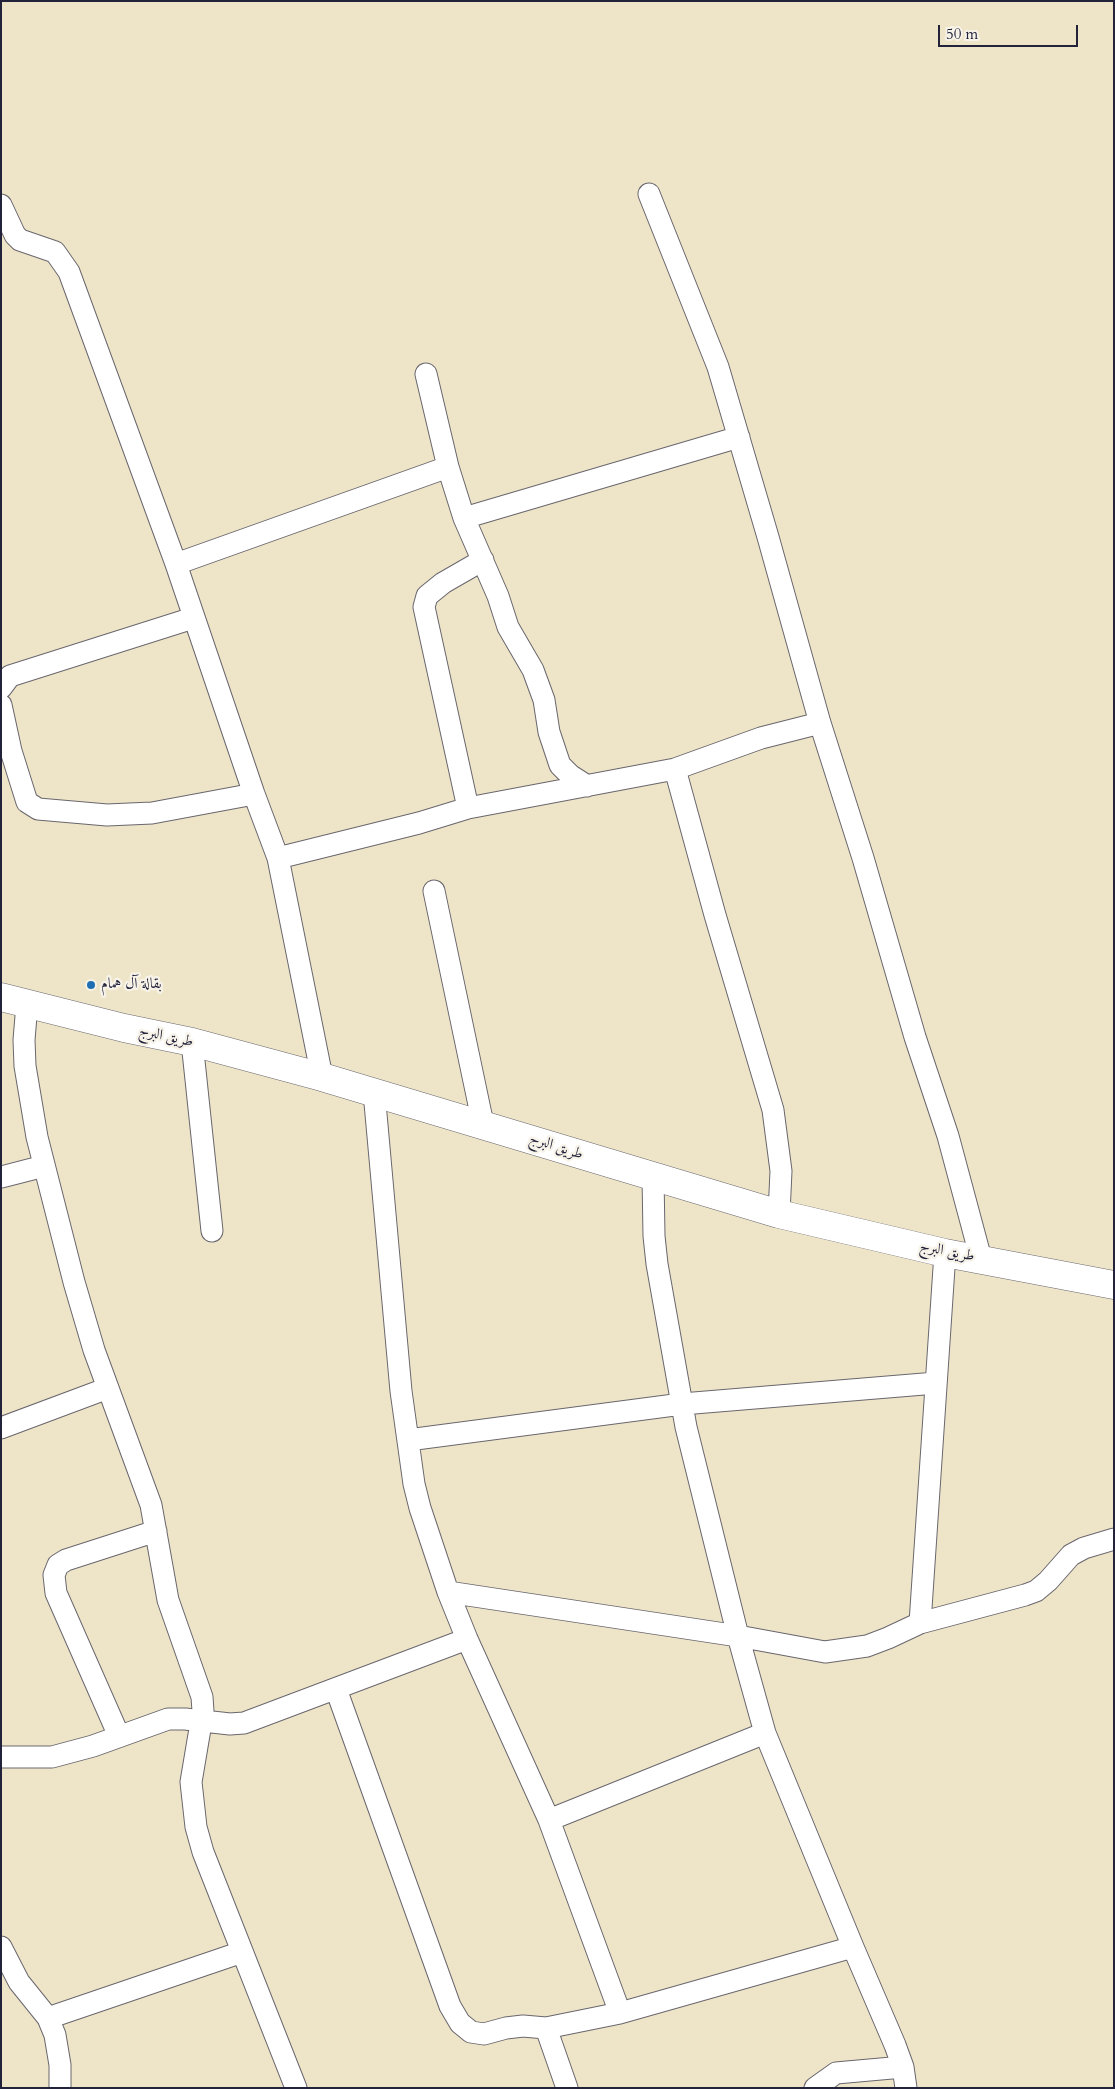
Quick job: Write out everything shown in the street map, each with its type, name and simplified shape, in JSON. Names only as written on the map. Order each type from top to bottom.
[{"type":"street","points":[[649,194],[718,366],[820,723],[863,858],[915,1037],[948,1136],[982,1259]]},
{"type":"street","points":[[1,205],[15,236],[20,240],[55,252],[69,272],[176,564],[254,794],[278,858],[322,1077]]},
{"type":"street","points":[[426,374],[448,467],[464,518],[498,596],[508,627],[533,670],[544,700],[549,732],[560,765],[586,786]]},
{"type":"street","points":[[464,518],[739,437]]},
{"type":"street","points":[[176,564],[448,467]]},
{"type":"street","points":[[468,808],[424,607],[427,596],[443,583],[483,560]]},
{"type":"street","points":[[1,688],[10,676],[193,618]]},
{"type":"street","points":[[1,705],[11,751],[27,802],[38,810],[107,815],[152,813],[254,794]]},
{"type":"street","points":[[278,858],[420,823],[468,808],[675,769],[761,738],[820,723]]},
{"type":"street","points":[[675,769],[715,915],[773,1110],[781,1172],[779,1214]]},
{"type":"street","points":[[434,891],[483,1124]]},
{"type":"street","name":"طريق البرج","points":[[1,996],[124,1028],[192,1042],[322,1077],[779,1214],[945,1253],[1114,1284]]},
{"type":"street","points":[[27,1004],[24,1040],[25,1066],[28,1091],[44,1166],[94,1350],[151,1506],[168,1600],[202,1697],[202,1720],[191,1782],[196,1827],[203,1852],[296,2088]]},
{"type":"street","points":[[192,1042],[212,1231]]},
{"type":"street","points":[[374,1092],[401,1391],[414,1484],[448,1592],[467,1639],[549,1820],[620,2013]]},
{"type":"street","points":[[1,1177],[44,1166]]},
{"type":"street","points":[[653,1176],[654,1236],[657,1264],[682,1404],[738,1636],[764,1733],[904,2078],[836,2073],[815,2088]]},
{"type":"street","points":[[920,1623],[945,1253]]},
{"type":"street","points":[[408,1440],[682,1404],[936,1383]]},
{"type":"street","points":[[1,1428],[108,1388]]},
{"type":"street","points":[[119,1736],[56,1593],[54,1575],[58,1565],[66,1560],[156,1531]]},
{"type":"street","points":[[448,1592],[738,1636],[825,1652],[867,1646],[920,1623],[1036,1591],[1048,1581],[1071,1555],[1084,1548],[1114,1539]]},
{"type":"street","points":[[1,1757],[52,1757],[168,1720],[202,1720],[230,1724],[244,1723],[467,1639]]},
{"type":"street","points":[[336,1689],[450,2006],[460,2022],[471,2032],[484,2034],[506,2028],[546,2028],[620,2013],[852,1947]]},
{"type":"street","points":[[549,1820],[764,1733]]},
{"type":"street","points":[[1,1947],[19,1982],[48,2018],[55,2034],[60,2064],[60,2088]]},
{"type":"street","points":[[48,2018],[242,1952]]},
{"type":"street","points":[[546,2028],[567,2088]]},
{"type":"place","name":"بقالة آل همام","points":[[91,985]]}]
